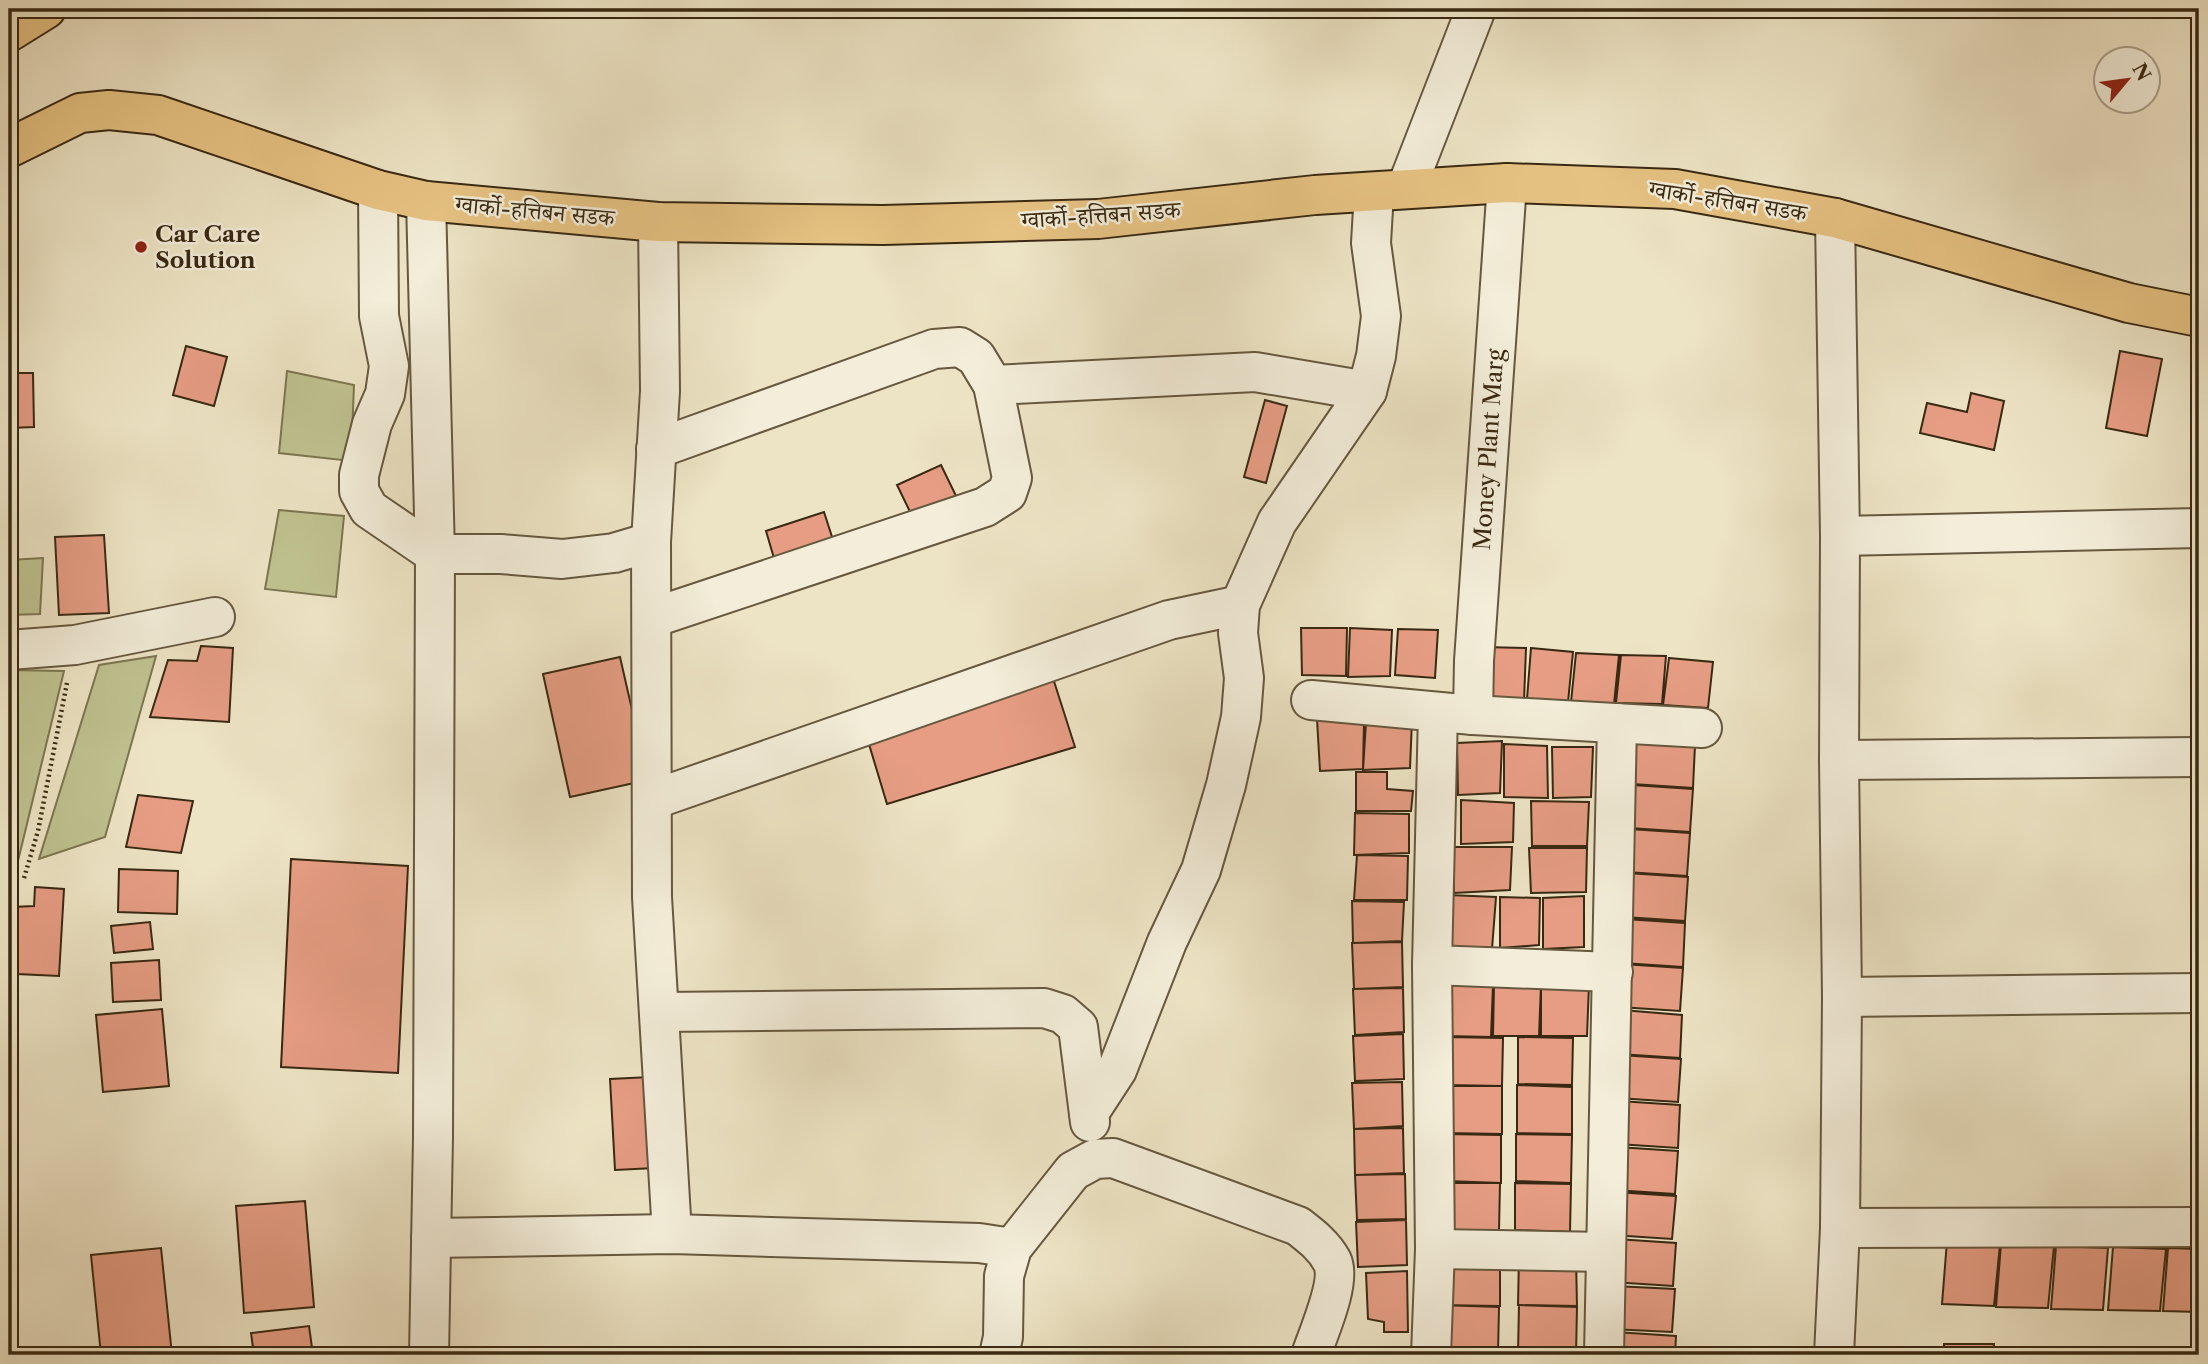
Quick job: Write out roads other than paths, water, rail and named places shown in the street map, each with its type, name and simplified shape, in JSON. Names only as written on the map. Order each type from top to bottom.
[{"type":"main road","points":[[9,32],[46,9]]},
{"type":"main road","name":"ग्वार्को-हत्तिबन सडक","points":[[9,148],[80,113],[108,110],[158,116],[378,190],[426,201],[658,222],[883,225],[1098,219],[1315,195],[1507,183],[1675,189],[1835,218],[2129,303],[2199,317]]},
{"type":"street","points":[[1089,1113],[1117,1070],[1167,942],[1201,870],[1226,785],[1241,717],[1244,678],[1238,633],[1240,605],[1277,522],[1367,391],[1376,356],[1381,316],[1371,243],[1390,190],[1476,9]]},
{"type":"street","name":"Money Plant Marg","points":[[1431,1355],[1436,1249],[1432,965],[1456,713],[1474,661],[1507,183]]},
{"type":"street","points":[[378,190],[379,316],[389,366],[385,394],[372,424],[359,475],[359,491],[369,509],[435,554],[501,554],[562,559],[614,553],[651,541]]},
{"type":"street","points":[[426,201],[435,554],[429,1355]]},
{"type":"street","points":[[1834,1355],[1840,1228],[1842,997],[1840,536],[1835,218]]},
{"type":"street","points":[[658,222],[660,391],[651,541],[652,897],[672,1234]]},
{"type":"street","points":[[652,618],[985,507],[1007,493],[1012,478],[993,384],[976,357],[960,347],[934,349],[656,449]]},
{"type":"street","points":[[993,384],[1255,372],[1367,391]]},
{"type":"street","points":[[1840,536],[2199,528]]},
{"type":"street","points":[[652,800],[1169,620],[1240,605]]},
{"type":"street","points":[[9,650],[75,645],[215,617]]},
{"type":"street","points":[[1311,700],[1456,713],[1702,728]]},
{"type":"street","points":[[1604,1355],[1617,723]]},
{"type":"street","points":[[1839,760],[2199,757]]},
{"type":"street","points":[[1432,965],[1613,972]]},
{"type":"street","points":[[1842,997],[2199,993]]},
{"type":"street","points":[[659,1012],[1044,1008],[1063,1014],[1079,1027],[1095,1159]]},
{"type":"street","points":[[999,1355],[1003,1337],[1004,1276],[1012,1248],[1073,1171],[1095,1159],[1113,1158],[1298,1226],[1318,1242],[1333,1263],[1334,1282],[1311,1355]]},
{"type":"street","points":[[1840,1228],[2199,1227]]},
{"type":"street","points":[[431,1238],[672,1234],[979,1242],[1012,1248]]},
{"type":"street","points":[[1436,1249],[1606,1252]]},
{"type":"place","name":"Car Care Solution","points":[[141,247]]}]
